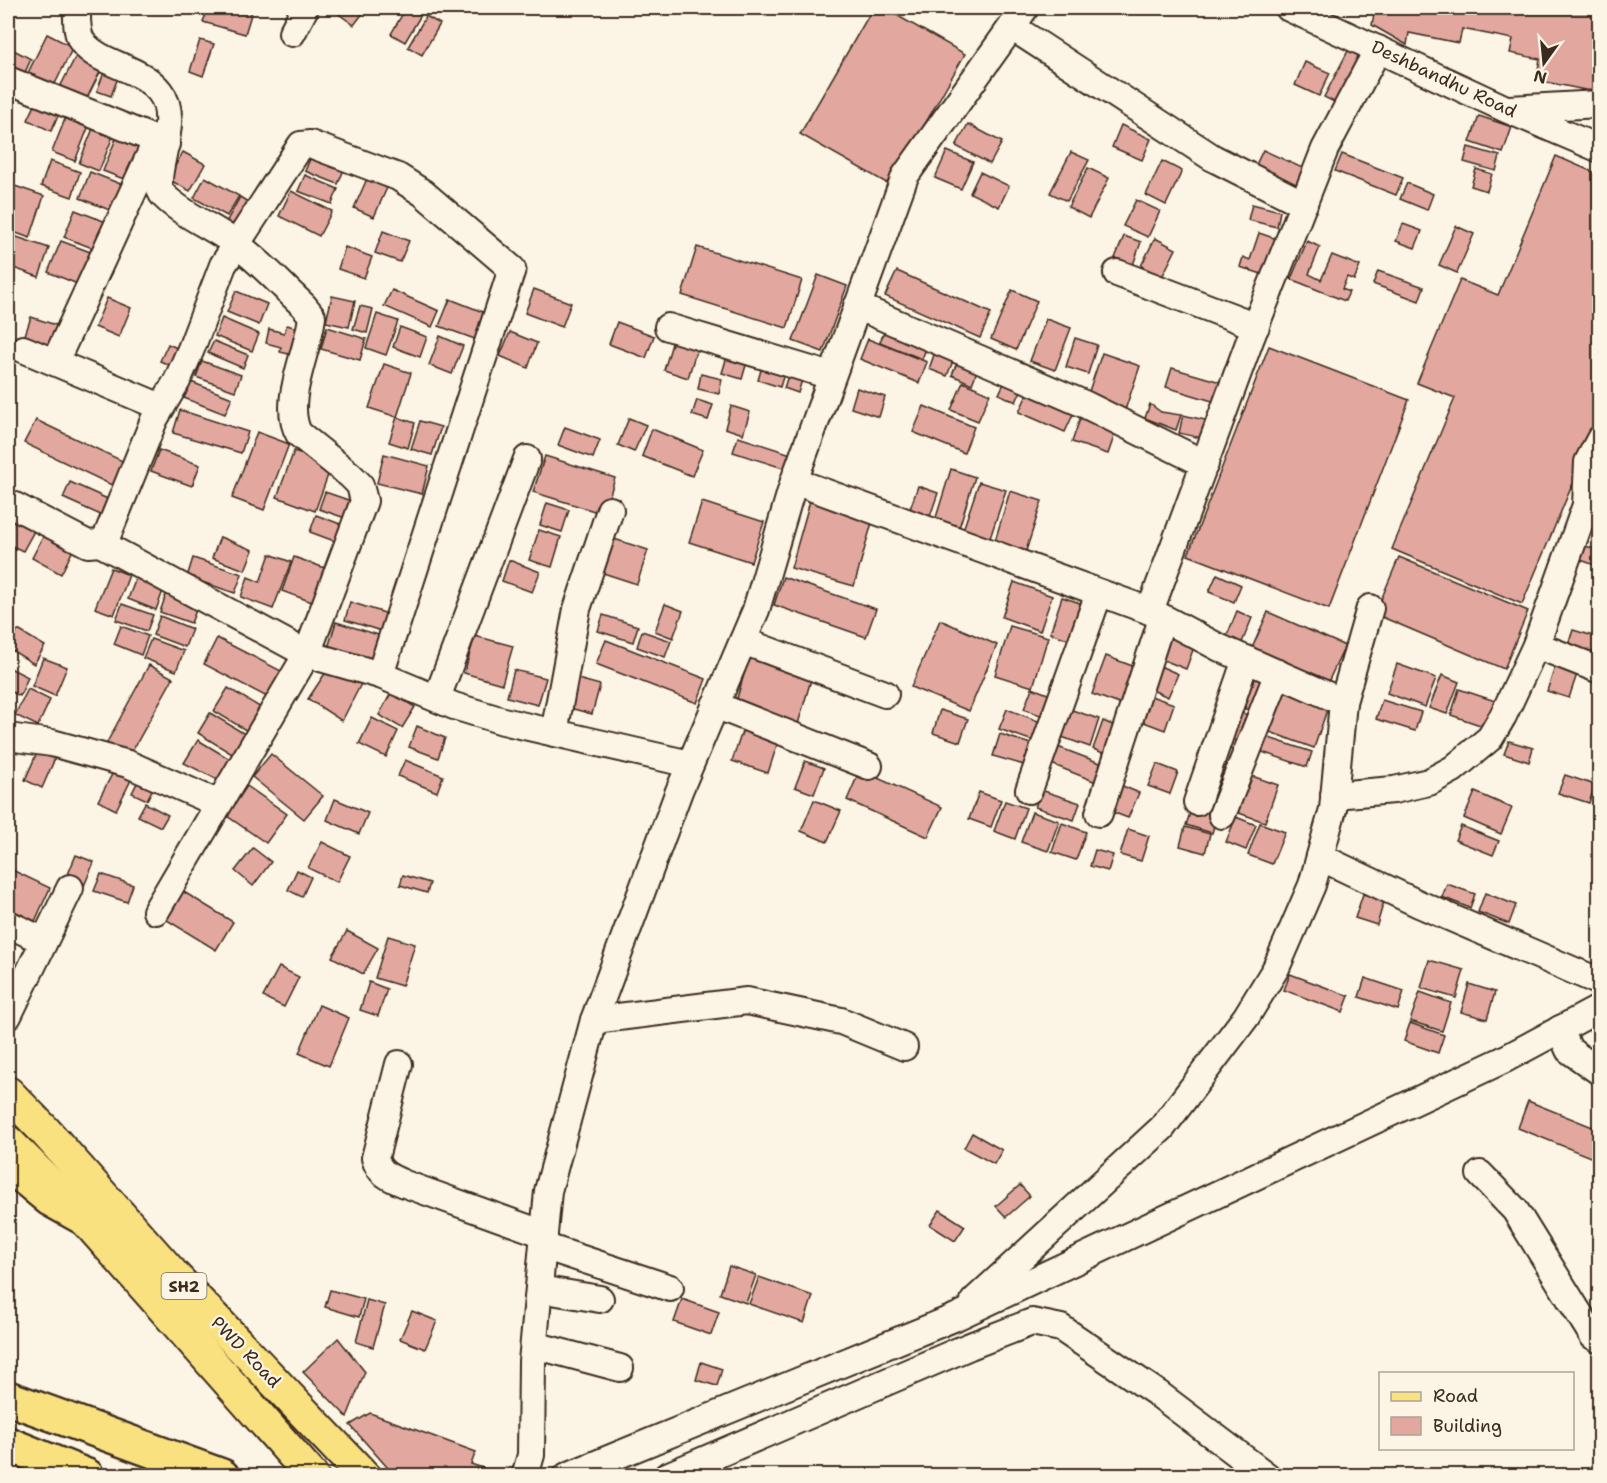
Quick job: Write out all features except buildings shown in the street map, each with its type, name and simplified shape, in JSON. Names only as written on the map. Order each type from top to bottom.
[{"type":"highway","points":[[8,1164],[50,1199],[84,1218]]},
{"type":"highway","points":[[8,1398],[222,1476]]},
{"type":"highway","points":[[8,1444],[87,1476]]},
{"type":"highway","points":[[8,1460],[68,1476]]},
{"type":"main road","name":"PWD Road","points":[[8,1093],[45,1131],[174,1276],[364,1476]]},
{"type":"main road","name":"PWD Road","points":[[8,1142],[84,1218],[312,1476]]},
{"type":"street","points":[[77,8],[77,27],[83,42],[93,51],[142,75],[160,91],[170,109],[161,142],[157,180],[163,196],[237,245],[312,316],[310,336],[291,408],[293,423],[299,434],[350,474],[360,485],[364,501],[307,654],[217,803],[156,911]]},
{"type":"street","points":[[292,33],[305,8]]},
{"type":"street","name":"Deshbandhu Road","points":[[1289,8],[1506,109],[1599,149]]},
{"type":"street","points":[[532,1469],[534,1345],[548,1191],[594,1020],[690,764],[756,610],[794,481],[905,176],[1019,17],[1214,158],[1304,204]]},
{"type":"street","points":[[1099,813],[1156,615],[1204,464],[1325,149],[1378,49]]},
{"type":"street","points":[[8,81],[161,142]]},
{"type":"street","points":[[1506,109],[1599,104]]},
{"type":"street","points":[[55,362],[161,142]]},
{"type":"street","points":[[100,543],[107,536],[161,407],[191,349],[223,265],[304,143],[365,163],[398,177],[431,199],[512,269],[380,675]]},
{"type":"street","points":[[1117,273],[1256,326]]},
{"type":"street","points":[[857,306],[1084,404],[1204,464]]},
{"type":"street","points":[[676,320],[834,368]]},
{"type":"street","points":[[23,349],[161,407]]},
{"type":"street","points":[[1334,795],[1394,790],[1429,782],[1474,753],[1490,738],[1503,716],[1536,645],[1586,505],[1588,462],[1599,439]]},
{"type":"street","points":[[437,698],[527,459]]},
{"type":"street","points":[[794,481],[1156,615],[1246,659],[1343,702]]},
{"type":"street","points":[[8,505],[13,505],[88,544],[100,543],[307,654],[380,675],[503,721],[690,764]]},
{"type":"street","points":[[554,733],[577,609],[610,510]]},
{"type":"street","points":[[1029,790],[1099,593]]},
{"type":"street","points":[[956,1317],[1162,1128],[1246,1017],[1276,968],[1312,885],[1320,857],[1334,795],[1343,702],[1370,608]]},
{"type":"street","points":[[743,641],[885,694]]},
{"type":"street","points":[[1536,645],[1599,670]]},
{"type":"street","points":[[1197,802],[1246,659]]},
{"type":"street","points":[[1222,815],[1278,673]]},
{"type":"street","points":[[715,705],[869,766]]},
{"type":"street","points":[[8,737],[52,743],[128,764],[217,803]]},
{"type":"street","points":[[1320,857],[1419,904],[1599,981]]},
{"type":"street","points":[[8,1016],[70,888]]},
{"type":"street","points":[[8,924],[44,941]]},
{"type":"street","points":[[594,1020],[747,1001],[841,1021],[904,1047]]},
{"type":"street","points":[[567,1476],[956,1317],[1503,1060],[1599,1008]]},
{"type":"street","points":[[1560,1029],[1569,1050],[1599,1072]]},
{"type":"street","points":[[399,1064],[375,1158],[377,1168],[384,1174],[544,1240],[670,1288]]},
{"type":"street","points":[[1480,1174],[1515,1210],[1593,1336],[1599,1340]]},
{"type":"street","points":[[539,1289],[600,1299]]},
{"type":"street","points":[[667,1476],[970,1346],[1032,1322],[1061,1328],[1157,1393],[1267,1476]]},
{"type":"street","points":[[534,1345],[620,1368]]}]
